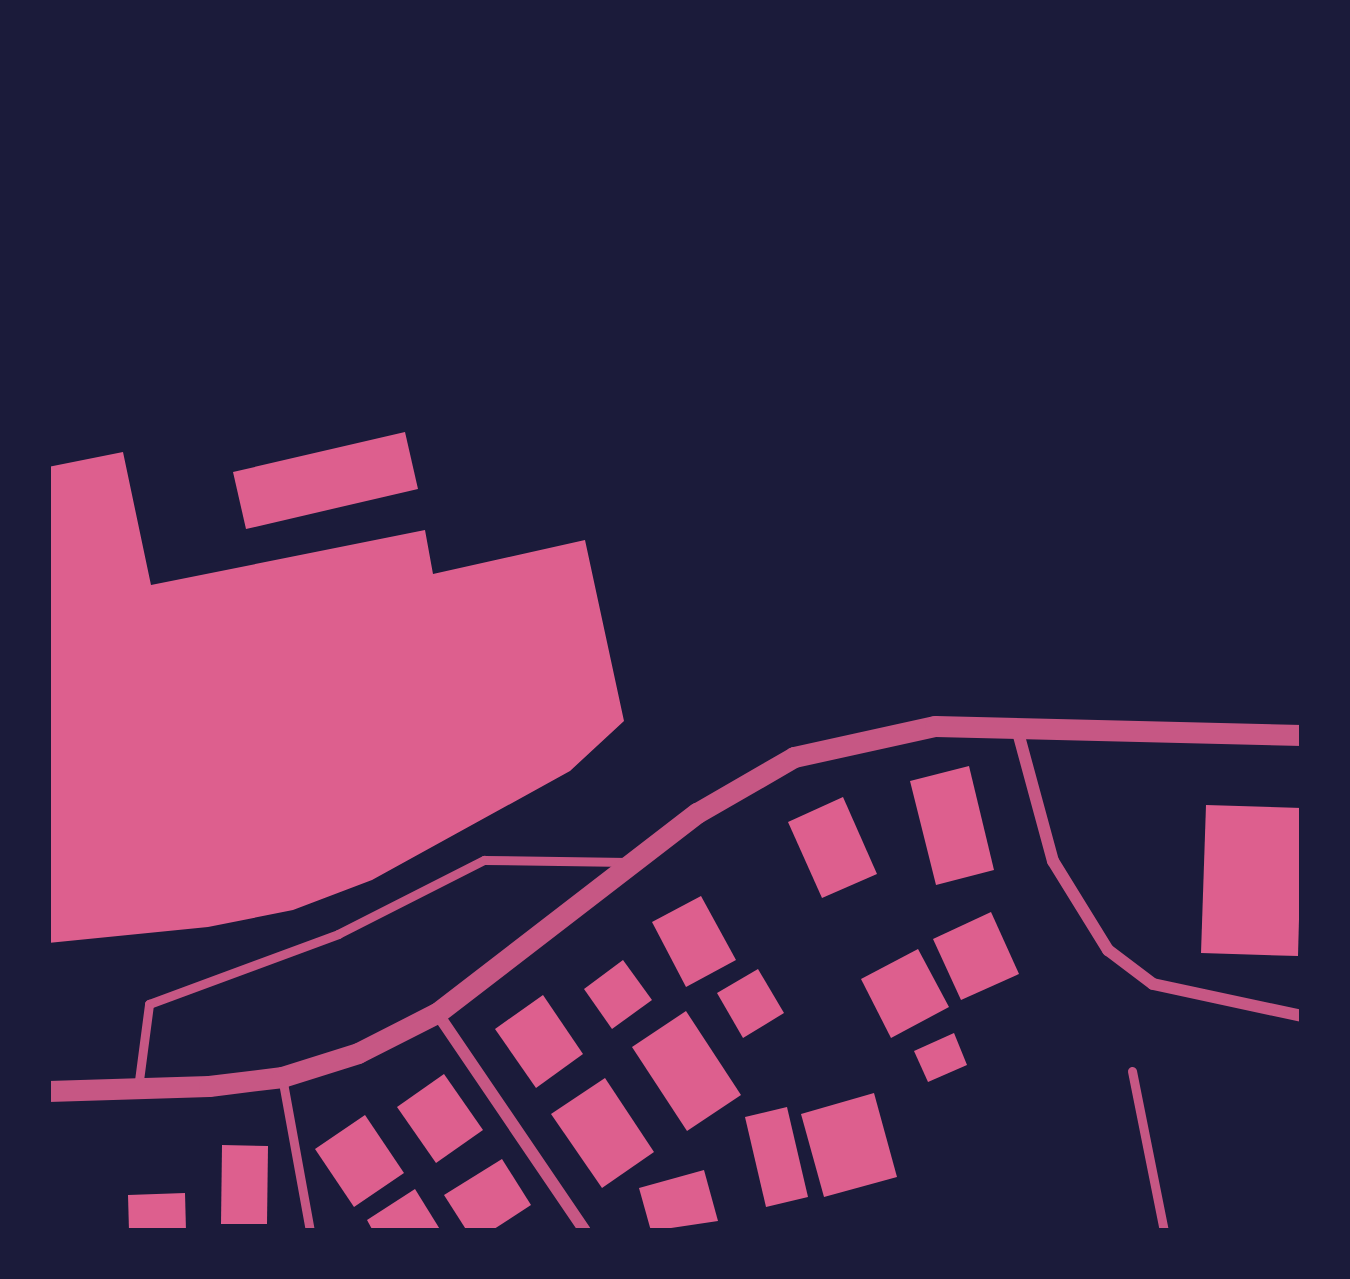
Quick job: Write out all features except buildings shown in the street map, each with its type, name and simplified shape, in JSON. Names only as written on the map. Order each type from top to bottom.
[{"type":"street","points":[[48,1091],[282,1077],[358,1054],[437,1013],[697,813],[794,757],[883,732],[1016,724],[1302,735]]},
{"type":"street","points":[[1016,724],[1053,861],[1108,950],[1153,984],[1302,1016]]},
{"type":"street","points":[[437,1013],[585,1231]]},
{"type":"lane","points":[[139,1088],[148,1004],[338,934],[484,860],[636,862]]},
{"type":"lane","points":[[1132,1071],[1164,1231]]},
{"type":"lane","points":[[282,1077],[310,1231]]}]
